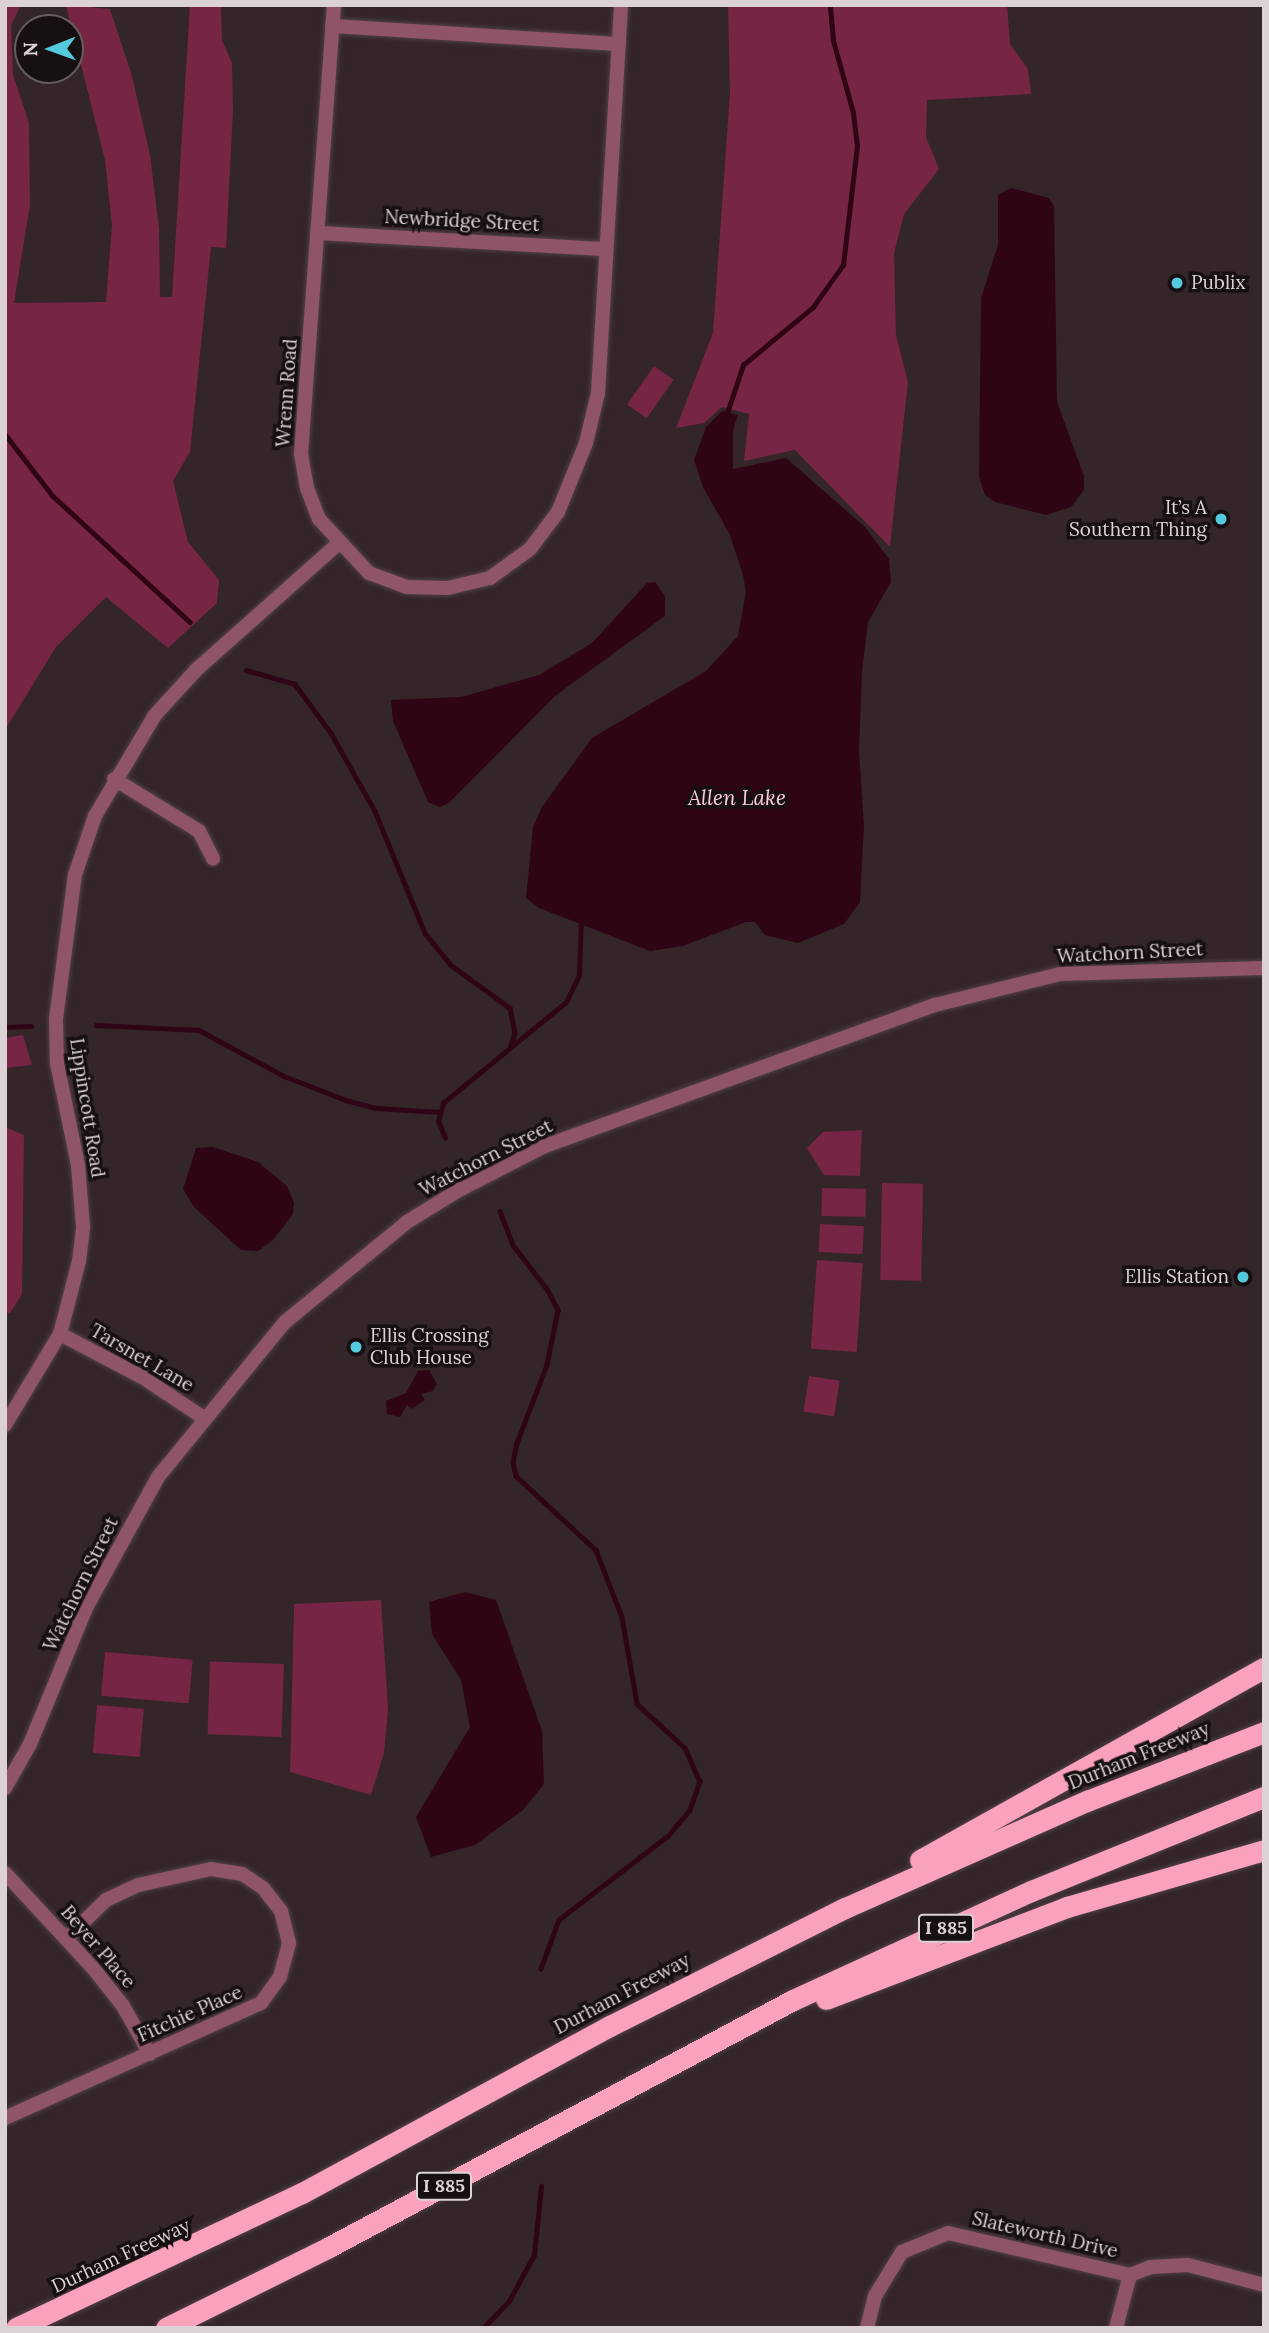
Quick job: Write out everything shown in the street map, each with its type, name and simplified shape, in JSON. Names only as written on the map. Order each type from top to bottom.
[{"type":"highway","points":[[767,1945],[1264,1668]]},
{"type":"highway","name":"Durham Freeway","points":[[16,2328],[302,2193],[767,1945],[1018,1830],[1264,1732]]},
{"type":"highway","name":"I 885","points":[[166,2328],[329,2248],[638,2079],[951,1926],[1264,1797]]},
{"type":"highway","points":[[638,2079],[983,1937],[1147,1882],[1264,1850]]},
{"type":"street","name":"Wrenn Road","points":[[334,5],[301,454],[307,488],[319,519],[338,544],[369,573],[407,587],[448,588],[490,578],[530,549],[558,512],[586,443],[598,393],[621,5]]},
{"type":"street","points":[[332,26],[618,44]]},
{"type":"street","name":"Newbridge Street","points":[[317,233],[605,248]]},
{"type":"street","name":"Lippincott Road","points":[[5,1425],[60,1334],[72,1296],[83,1226],[78,1165],[57,1064],[62,950],[75,875],[95,816],[114,779],[155,715],[197,669],[338,544]]},
{"type":"street","points":[[114,779],[199,831],[213,859]]},
{"type":"street","name":"Watchorn Street","points":[[5,1788],[30,1745],[86,1608],[123,1536],[158,1477],[285,1322],[349,1266],[459,1189],[545,1146],[935,1005],[1012,983],[1108,970],[1264,968]]},
{"type":"street","name":"Tarsnet Lane","points":[[60,1334],[142,1377],[204,1418]]},
{"type":"street","name":"Fitchie Place","points":[[5,2118],[261,2003],[280,1977],[289,1943],[281,1911],[263,1888],[242,1874],[211,1869],[138,1885],[106,1900],[67,1938]]},
{"type":"street","name":"Beyer Place","points":[[5,1873],[67,1938],[123,2006],[150,2053]]},
{"type":"street","name":"Slateworth Drive","points":[[867,2328],[875,2296],[902,2252],[948,2233],[1130,2275],[1116,2328]]},
{"type":"street","points":[[1130,2275],[1151,2267],[1188,2266],[1264,2285]]},
{"type":"shaded area","points":[[5,5],[21,5],[14,14],[11,25],[13,75],[29,123],[30,205],[14,303],[106,302],[112,225],[105,160],[84,77],[84,14],[68,14],[66,5],[110,9],[132,76],[150,155],[159,228],[160,297],[172,297],[190,5],[221,5],[222,40],[232,63],[233,111],[226,248],[211,247],[190,452],[173,481],[188,542],[219,580],[217,603],[168,648],[106,597],[56,647],[5,730]]},
{"type":"shaded area","points":[[728,5],[1007,5],[1010,44],[1028,69],[1031,94],[927,100],[926,137],[939,169],[904,214],[894,253],[896,335],[908,382],[890,547],[795,450],[744,461],[749,414],[722,407],[704,423],[676,428],[713,333],[730,92]]},
{"type":"shaded area","points":[[654,366],[674,380],[647,418],[627,405]]},
{"type":"shaded area","points":[[23,1035],[32,1065],[5,1068],[5,1038]]},
{"type":"shaded area","points":[[5,1127],[24,1135],[22,1294],[10,1313],[5,1312]]},
{"type":"shaded area","points":[[862,1130],[860,1176],[824,1175],[807,1148],[823,1132]]},
{"type":"shaded area","points":[[882,1183],[923,1184],[921,1281],[880,1280]]},
{"type":"shaded area","points":[[822,1188],[866,1189],[866,1217],[822,1216]]},
{"type":"shaded area","points":[[820,1224],[864,1226],[862,1254],[819,1252]]},
{"type":"shaded area","points":[[817,1260],[863,1263],[857,1352],[811,1349]]},
{"type":"shaded area","points":[[809,1376],[840,1381],[834,1416],[803,1412]]},
{"type":"shaded area","points":[[381,1600],[388,1709],[384,1753],[371,1795],[290,1772],[294,1604]]},
{"type":"shaded area","points":[[105,1652],[193,1660],[189,1704],[101,1696]]},
{"type":"shaded area","points":[[210,1661],[284,1664],[281,1737],[207,1734]]},
{"type":"shaded area","points":[[97,1705],[144,1709],[140,1757],[93,1753]]},
{"type":"water","points":[[1011,188],[1049,198],[1054,206],[1057,402],[1084,476],[1084,490],[1071,507],[1046,515],[995,502],[985,495],[979,477],[981,298],[998,245],[998,195]]},
{"type":"water","name":"Allen Lake","points":[[722,411],[738,415],[733,430],[733,469],[786,458],[865,527],[889,559],[891,582],[868,622],[862,671],[859,751],[864,826],[860,902],[844,924],[798,943],[765,935],[755,922],[746,922],[683,946],[650,951],[539,908],[526,898],[533,827],[542,807],[592,738],[706,671],[738,636],[746,592],[743,575],[730,535],[703,487],[694,460],[706,427]]},
{"type":"water","points":[[655,582],[665,596],[665,616],[555,696],[449,803],[440,807],[428,802],[393,721],[391,700],[461,697],[539,675],[592,643],[647,583]]},
{"type":"water","points":[[213,1147],[258,1162],[287,1186],[294,1203],[293,1214],[273,1240],[258,1251],[241,1250],[194,1207],[183,1189],[196,1148]]},
{"type":"water","points":[[429,1370],[437,1384],[433,1391],[421,1394],[425,1400],[412,1409],[407,1405],[400,1417],[387,1414],[386,1401],[406,1393],[418,1371]]},
{"type":"water","points":[[465,1592],[496,1600],[542,1731],[544,1784],[523,1810],[475,1845],[431,1857],[416,1817],[470,1727],[461,1680],[432,1634],[429,1602]]},
{"type":"waterway","points":[[726,416],[743,365],[813,307],[843,265],[857,146],[853,113],[833,41],[830,5]]},
{"type":"waterway","points":[[5,434],[53,496],[190,622]]},
{"type":"waterway","points":[[246,670],[295,684],[331,733],[375,811],[425,933],[451,965],[510,1008],[515,1033],[511,1045]]},
{"type":"waterway","points":[[445,1138],[438,1121],[443,1103],[566,1002],[579,975],[581,919]]},
{"type":"waterway","points":[[96,1025],[199,1030],[284,1076],[346,1100],[376,1108],[440,1112]]},
{"type":"waterway","points":[[5,1027],[31,1026]]},
{"type":"waterway","points":[[500,1211],[513,1245],[547,1289],[558,1310],[547,1365],[517,1443],[513,1462],[516,1476],[596,1550],[622,1617],[637,1704],[685,1748],[700,1781],[690,1810],[667,1837],[559,1920],[541,1969]]},
{"type":"waterway","points":[[483,2328],[509,2301],[534,2255],[541,2186]]},
{"type":"place","name":"Publix","points":[[1177,283]]},
{"type":"place","name":"It’s A Southern Thing","points":[[1221,519]]},
{"type":"place","name":"Ellis Station","points":[[1243,1277]]},
{"type":"place","name":"Ellis Crossing Club House","points":[[356,1347]]}]
